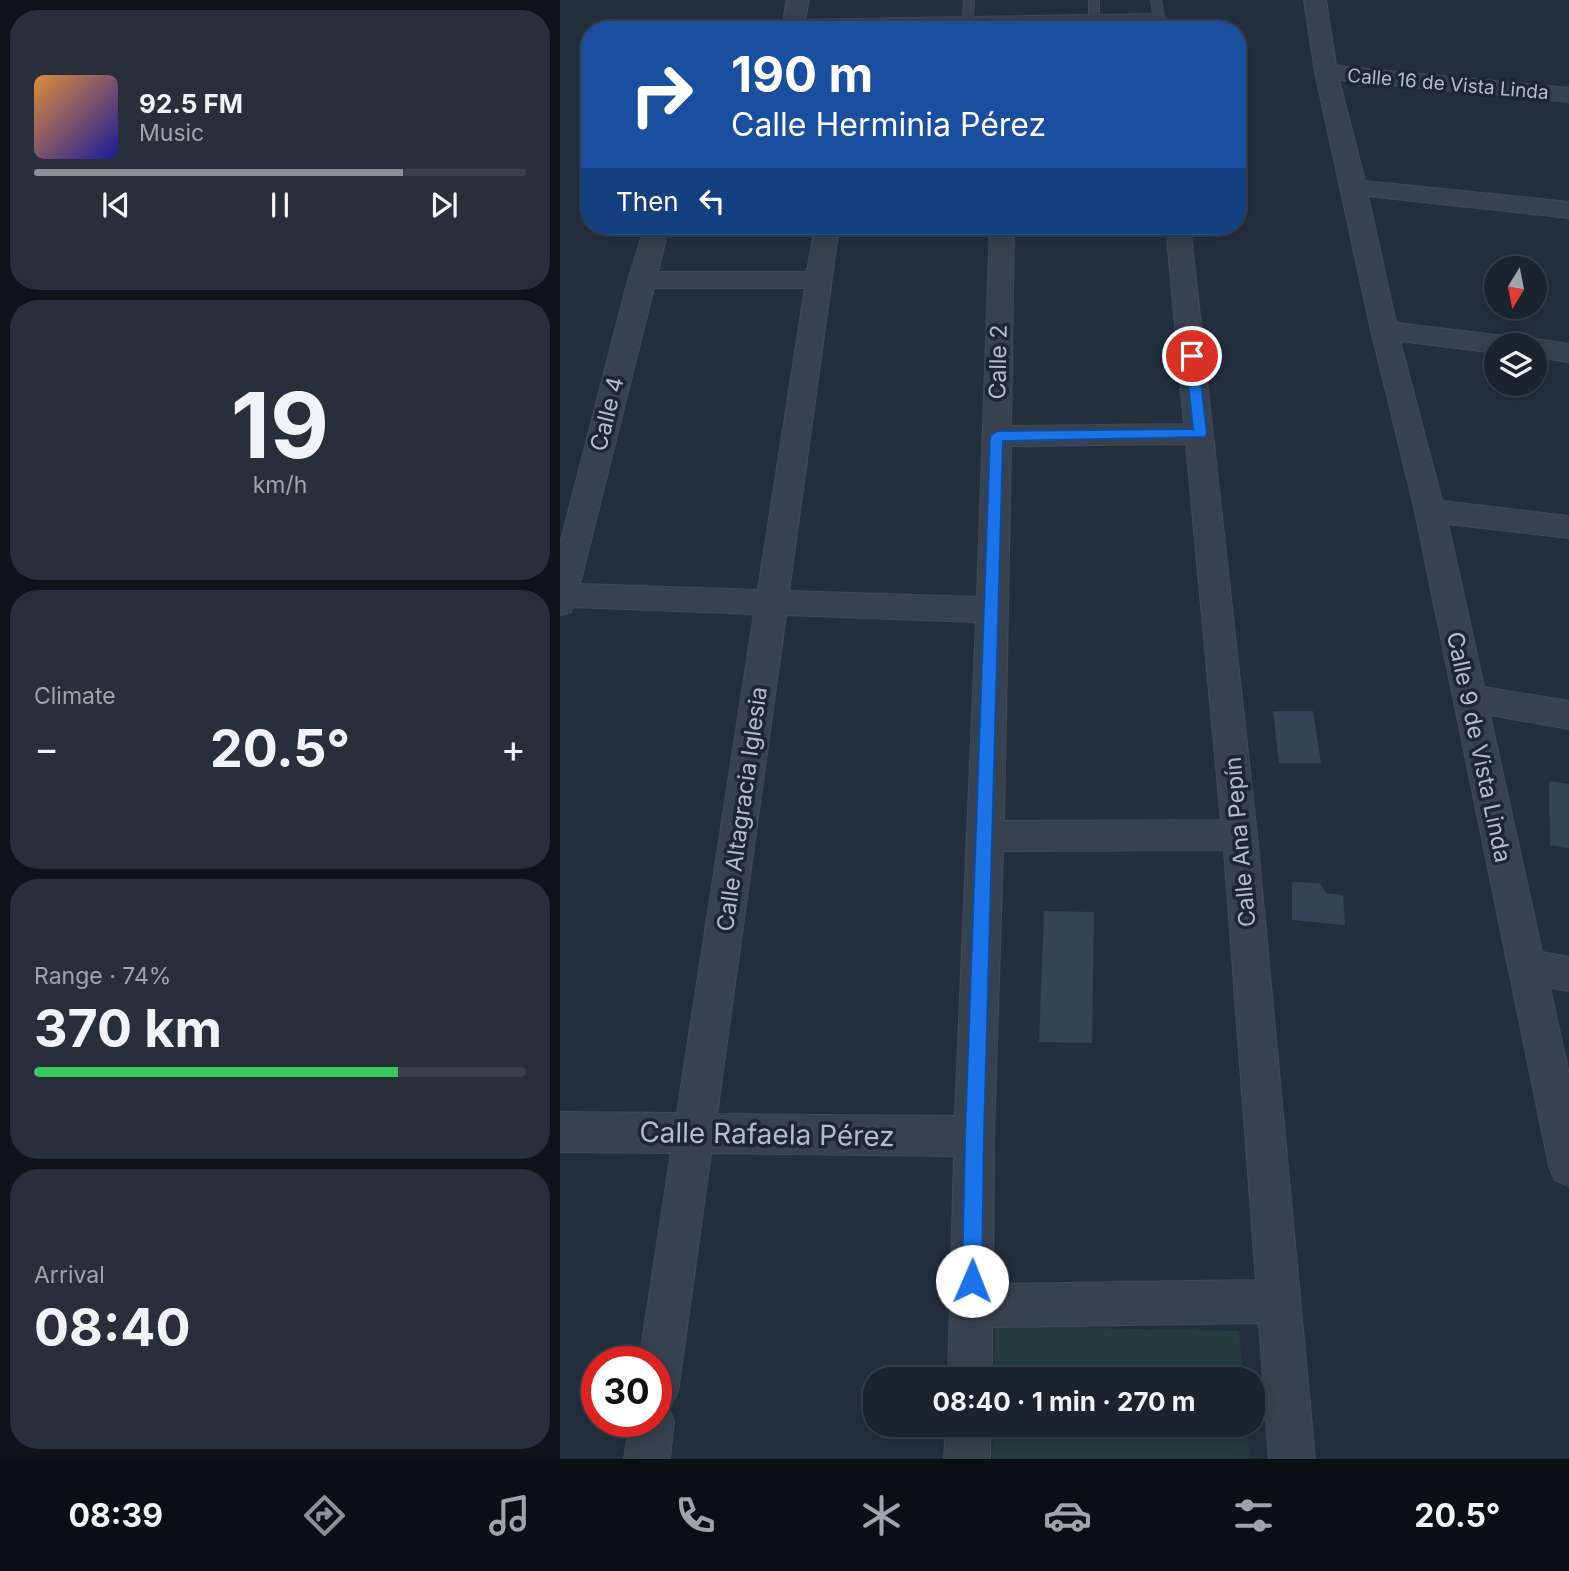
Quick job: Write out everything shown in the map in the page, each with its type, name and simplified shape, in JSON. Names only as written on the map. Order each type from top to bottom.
[{"type":"street","points":[[794,21],[798,0]]},
{"type":"street","name":"Calle 9 de Vista Linda","points":[[1315,0],[1326,72],[1384,330],[1430,511],[1569,1166]]},
{"type":"street","name":"Calle 16 de Vista Linda","points":[[1326,72],[1569,95]]},
{"type":"street","points":[[1354,187],[1569,210]]},
{"type":"street","name":"Calle 4","points":[[563,582],[654,235]]},
{"type":"street","name":"Calle Altagracia Iglesia","points":[[663,1346],[825,235]]},
{"type":"street","name":"Calle 2","points":[[970,1367],[974,1136],[986,836],[1002,235]]},
{"type":"street","name":"Calle Ana Pepín","points":[[1179,235],[1240,835],[1292,1459]]},
{"type":"street","points":[[641,280],[817,281]]},
{"type":"street","points":[[1384,330],[1484,342]]},
{"type":"street","points":[[1547,349],[1569,352]]},
{"type":"street","points":[[997,436],[1200,434]]},
{"type":"street","points":[[1430,511],[1569,527]]},
{"type":"street","points":[[563,582],[773,604],[991,610]]},
{"type":"street","points":[[1468,698],[1569,715]]},
{"type":"street","points":[[986,836],[1240,835]]},
{"type":"street","points":[[1526,966],[1569,974]]},
{"type":"street","name":"Calle Rafaela Pérez","points":[[560,1132],[974,1136]]},
{"type":"street","points":[[972,1306],[1277,1301]]},
{"type":"street","points":[[647,1459],[650,1437]]},
{"type":"street","points":[[967,1459],[968,1437]]},
{"type":"lane","points":[[968,19],[969,0]]},
{"type":"lane","points":[[1094,0],[1094,18]]},
{"type":"lane","points":[[1156,0],[1160,21]]},
{"type":"lane","points":[[961,21],[1159,17]]},
{"type":"green space","points":[[995,1326],[1239,1331],[1242,1367],[994,1367]]},
{"type":"green space","points":[[993,1437],[1248,1437],[1249,1459],[992,1459]]},
{"type":"building","points":[[1273,711],[1313,711],[1321,763],[1279,763]]},
{"type":"building","points":[[1549,781],[1569,784],[1569,848],[1550,845]]},
{"type":"building","points":[[1292,882],[1320,883],[1326,893],[1343,895],[1345,925],[1292,920]]},
{"type":"building","points":[[1044,911],[1094,912],[1092,1043],[1039,1042]]},
{"type":"route","points":[[972,1281],[974,1136],[986,836],[997,436],[1200,434],[1192,356]]}]
